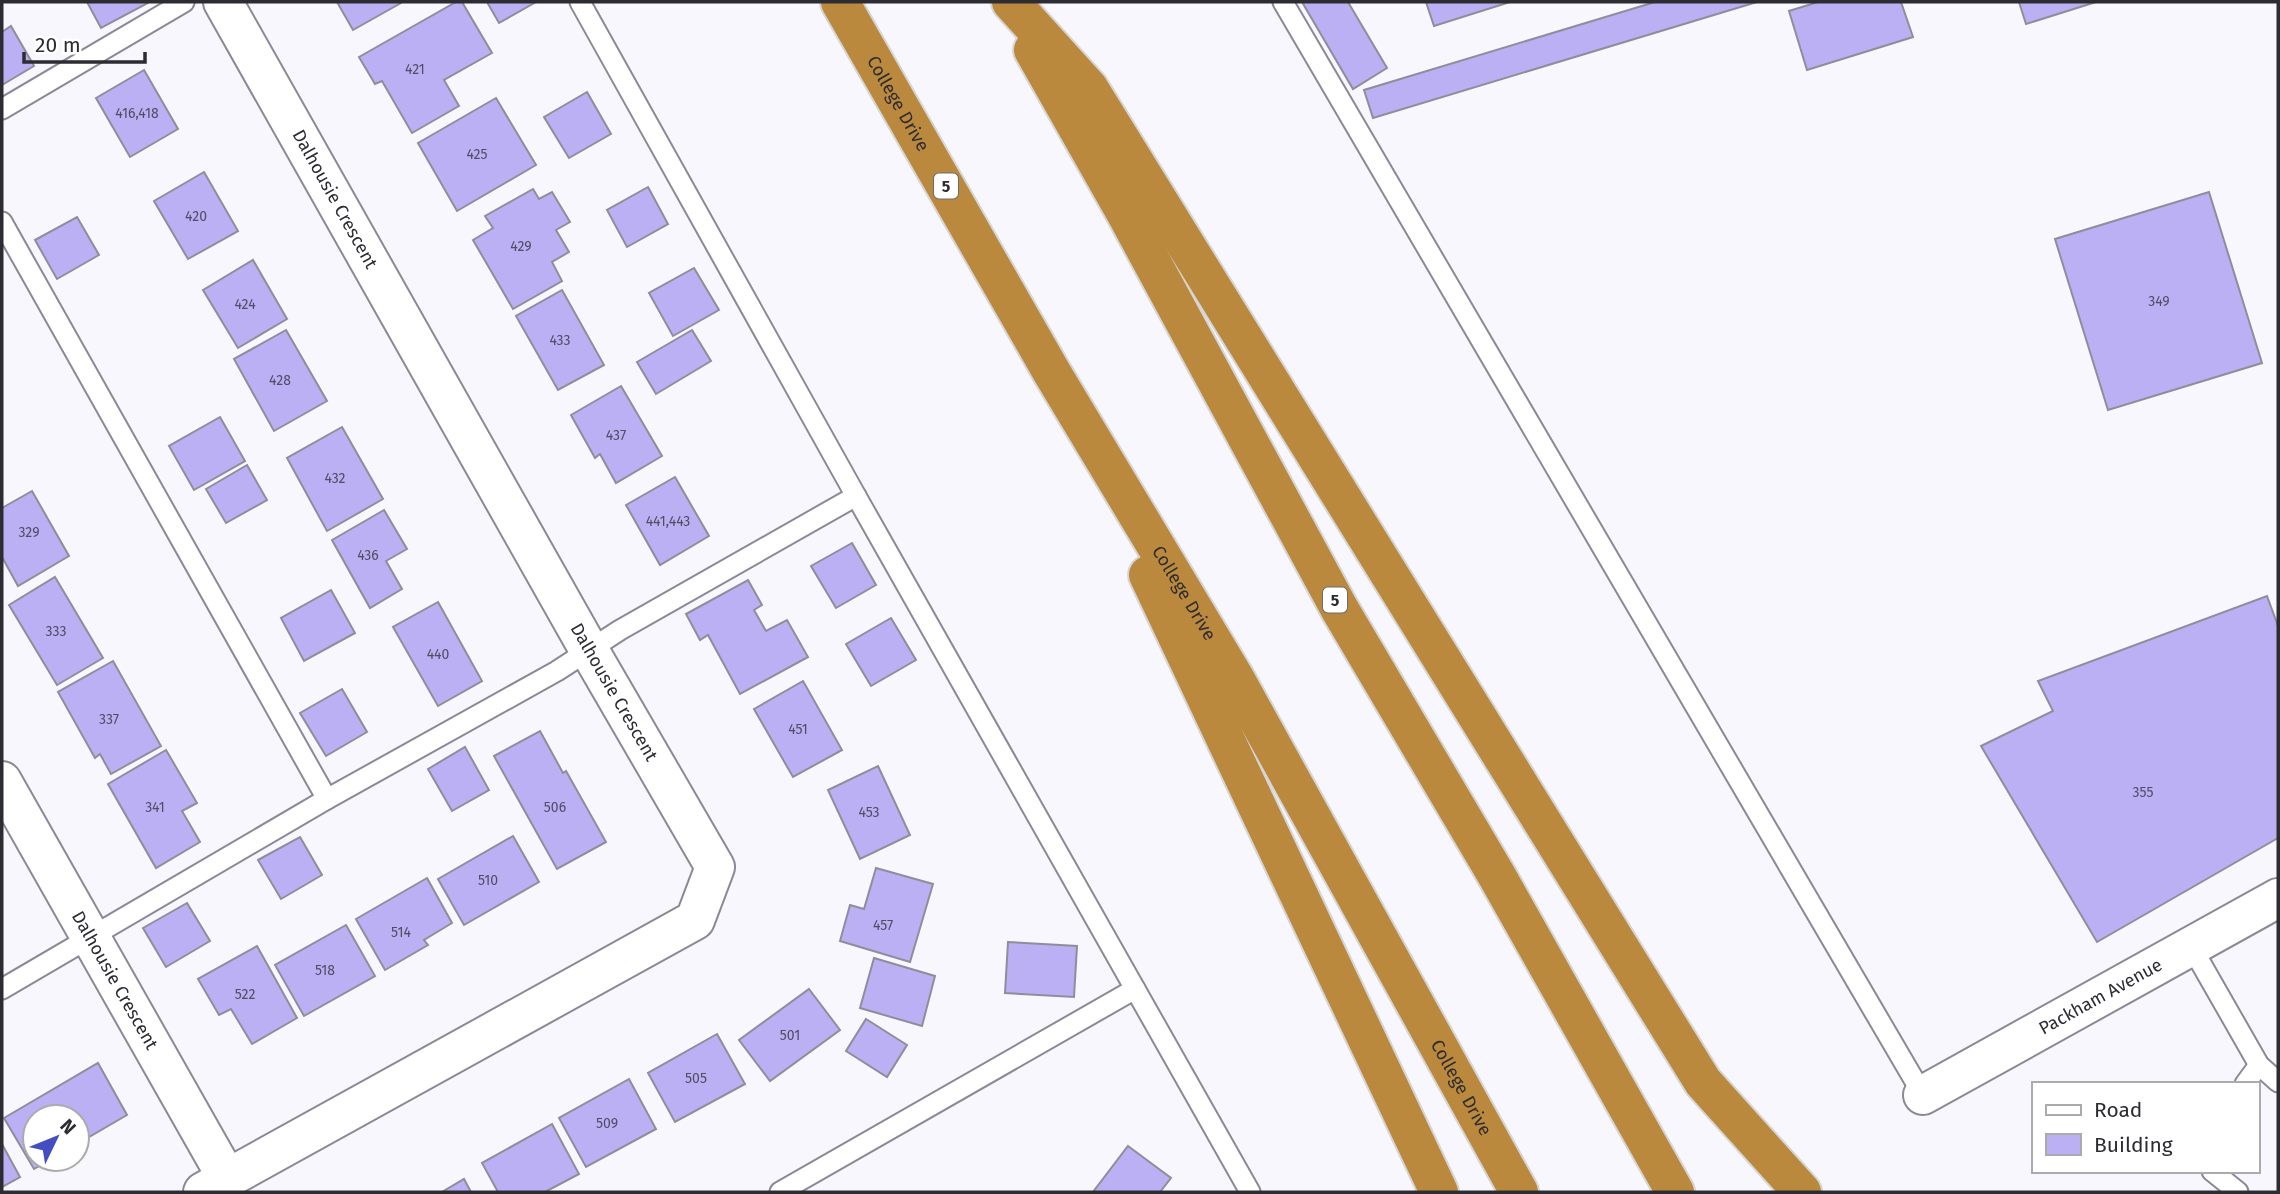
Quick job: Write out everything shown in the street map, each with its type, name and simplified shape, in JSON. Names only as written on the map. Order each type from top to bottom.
[{"type":"highway","name":"College Drive","points":[[840,2],[1051,371],[1235,678],[1519,1192]]},
{"type":"highway","points":[[1009,2],[1089,89],[1703,1082],[1802,1192]]},
{"type":"highway","name":"5","points":[[1009,2],[1339,608],[1497,876],[1675,1192]]},
{"type":"highway","points":[[1051,371],[1439,1192]]},
{"type":"street","name":"Dalhousie Crescent","points":[[2,781],[91,937],[215,1185],[695,920],[715,867],[589,650],[223,2]]},
{"type":"street","name":"Packham Avenue","points":[[1923,1095],[2278,898]]},
{"type":"lane","points":[[2,109],[184,2]]},
{"type":"lane","points":[[580,2],[1250,1192]]},
{"type":"lane","points":[[1283,2],[1923,1095]]},
{"type":"lane","points":[[2,222],[327,799]]},
{"type":"lane","points":[[2,989],[856,496]]},
{"type":"lane","points":[[2191,946],[2259,1065],[2278,1082]]},
{"type":"lane","points":[[780,1192],[1135,989]]},
{"type":"lane","points":[[2246,1082],[2259,1065]]},
{"type":"lane","points":[[2214,1173],[2238,1192]]},
{"type":"building","points":[[87,2],[148,2],[148,3],[101,28]]},
{"type":"building","points":[[337,2],[401,2],[401,3],[353,30]]},
{"type":"building","points":[[456,2],[462,2],[492,53],[444,80],[459,106],[412,133],[382,81],[375,84],[359,57]]},
{"type":"building","points":[[487,2],[536,2],[499,23]]},
{"type":"building","points":[[1302,2],[1348,2],[1387,68],[1353,89]]},
{"type":"building","points":[[1426,2],[1510,2],[1434,26]]},
{"type":"building","points":[[1655,2],[1757,2],[1373,118],[1364,90]]},
{"type":"building","points":[[1818,2],[1901,2],[1913,37],[1807,70],[1789,11]]},
{"type":"building","points":[[2019,2],[2096,2],[2026,24]]},
{"type":"building","points":[[11,26],[34,66],[2,85],[2,32]]},
{"type":"building","points":[[144,70],[178,129],[130,157],[96,98]]},
{"type":"building","points":[[587,92],[611,134],[569,158],[544,117]]},
{"type":"building","points":[[496,98],[536,165],[457,211],[418,143]]},
{"type":"building","points":[[204,172],[238,231],[188,259],[154,201]]},
{"type":"building","points":[[648,187],[668,224],[627,247],[607,210]]},
{"type":"building","points":[[533,189],[539,199],[552,192],[570,222],[556,230],[569,252],[552,262],[562,281],[513,309],[473,240],[493,228],[485,216]]},
{"type":"building","points":[[2209,192],[2262,363],[2108,410],[2055,239]]},
{"type":"building","points":[[77,217],[99,255],[57,279],[35,240]]},
{"type":"building","points":[[253,260],[287,319],[238,348],[203,290]]},
{"type":"building","points":[[694,268],[719,310],[673,336],[649,293]]},
{"type":"building","points":[[562,290],[604,365],[558,390],[516,316]]},
{"type":"building","points":[[286,330],[327,401],[274,431],[234,359]]},
{"type":"building","points":[[692,330],[711,361],[656,394],[637,362]]},
{"type":"building","points":[[621,386],[662,456],[616,483],[600,454],[595,458],[571,415]]},
{"type":"building","points":[[220,417],[245,461],[194,490],[169,446]]},
{"type":"building","points":[[342,427],[383,499],[327,531],[287,458]]},
{"type":"building","points":[[247,465],[267,500],[226,523],[206,489]]},
{"type":"building","points":[[675,477],[709,536],[660,565],[626,505]]},
{"type":"building","points":[[32,491],[69,556],[18,586],[2,557],[2,508]]},
{"type":"building","points":[[384,510],[407,549],[386,561],[402,589],[370,608],[332,540]]},
{"type":"building","points":[[852,543],[876,585],[836,608],[811,566]]},
{"type":"building","points":[[55,577],[103,658],[57,685],[9,605]]},
{"type":"building","points":[[748,580],[762,605],[754,610],[766,631],[787,620],[808,657],[740,694],[708,635],[700,640],[686,614]]},
{"type":"building","points":[[331,590],[355,633],[304,661],[281,618]]},
{"type":"building","points":[[2267,596],[2278,626],[2278,838],[2097,942],[1981,746],[2053,711],[2038,681]]},
{"type":"building","points":[[438,602],[482,681],[438,706],[393,627]]},
{"type":"building","points":[[891,618],[916,660],[871,686],[846,644]]},
{"type":"building","points":[[113,661],[161,746],[111,774],[100,754],[95,758],[58,692]]},
{"type":"building","points":[[803,681],[842,750],[793,777],[754,709]]},
{"type":"building","points":[[342,689],[367,732],[326,756],[300,713]]},
{"type":"building","points":[[540,731],[606,842],[557,869],[494,756]]},
{"type":"building","points":[[465,747],[489,790],[452,811],[428,769]]},
{"type":"building","points":[[166,750],[197,803],[182,811],[200,842],[156,868],[108,784]]},
{"type":"building","points":[[878,766],[910,835],[860,859],[828,790]]},
{"type":"building","points":[[513,836],[539,882],[464,925],[438,879]]},
{"type":"building","points":[[300,837],[322,875],[281,899],[258,860]]},
{"type":"building","points":[[876,868],[933,884],[910,962],[840,941],[850,905],[864,909]]},
{"type":"building","points":[[427,878],[452,923],[424,940],[428,945],[385,970],[356,919]]},
{"type":"building","points":[[187,903],[210,941],[166,967],[143,928]]},
{"type":"building","points":[[346,925],[375,976],[304,1016],[275,965]]},
{"type":"building","points":[[1008,942],[1077,946],[1074,997],[1005,993]]},
{"type":"building","points":[[257,946],[297,1018],[252,1044],[231,1009],[219,1015],[198,979]]},
{"type":"building","points":[[874,958],[935,976],[922,1026],[860,1008]]},
{"type":"building","points":[[809,989],[840,1030],[770,1081],[739,1040]]},
{"type":"building","points":[[866,1019],[907,1045],[887,1077],[846,1051]]},
{"type":"building","points":[[717,1034],[745,1084],[675,1122],[648,1073]]},
{"type":"building","points":[[98,1063],[127,1115],[91,1136],[91,1103],[30,1103]]},
{"type":"building","points":[[629,1079],[656,1129],[586,1167],[559,1118]]},
{"type":"building","points":[[21,1108],[21,1147],[4,1118]]},
{"type":"building","points":[[552,1124],[579,1174],[545,1192],[498,1192],[482,1163]]},
{"type":"building","points":[[2,1144],[20,1177],[2,1187]]},
{"type":"building","points":[[1128,1146],[1171,1178],[1160,1192],[1093,1192]]},
{"type":"building","points":[[464,1179],[471,1192],[442,1192]]}]
